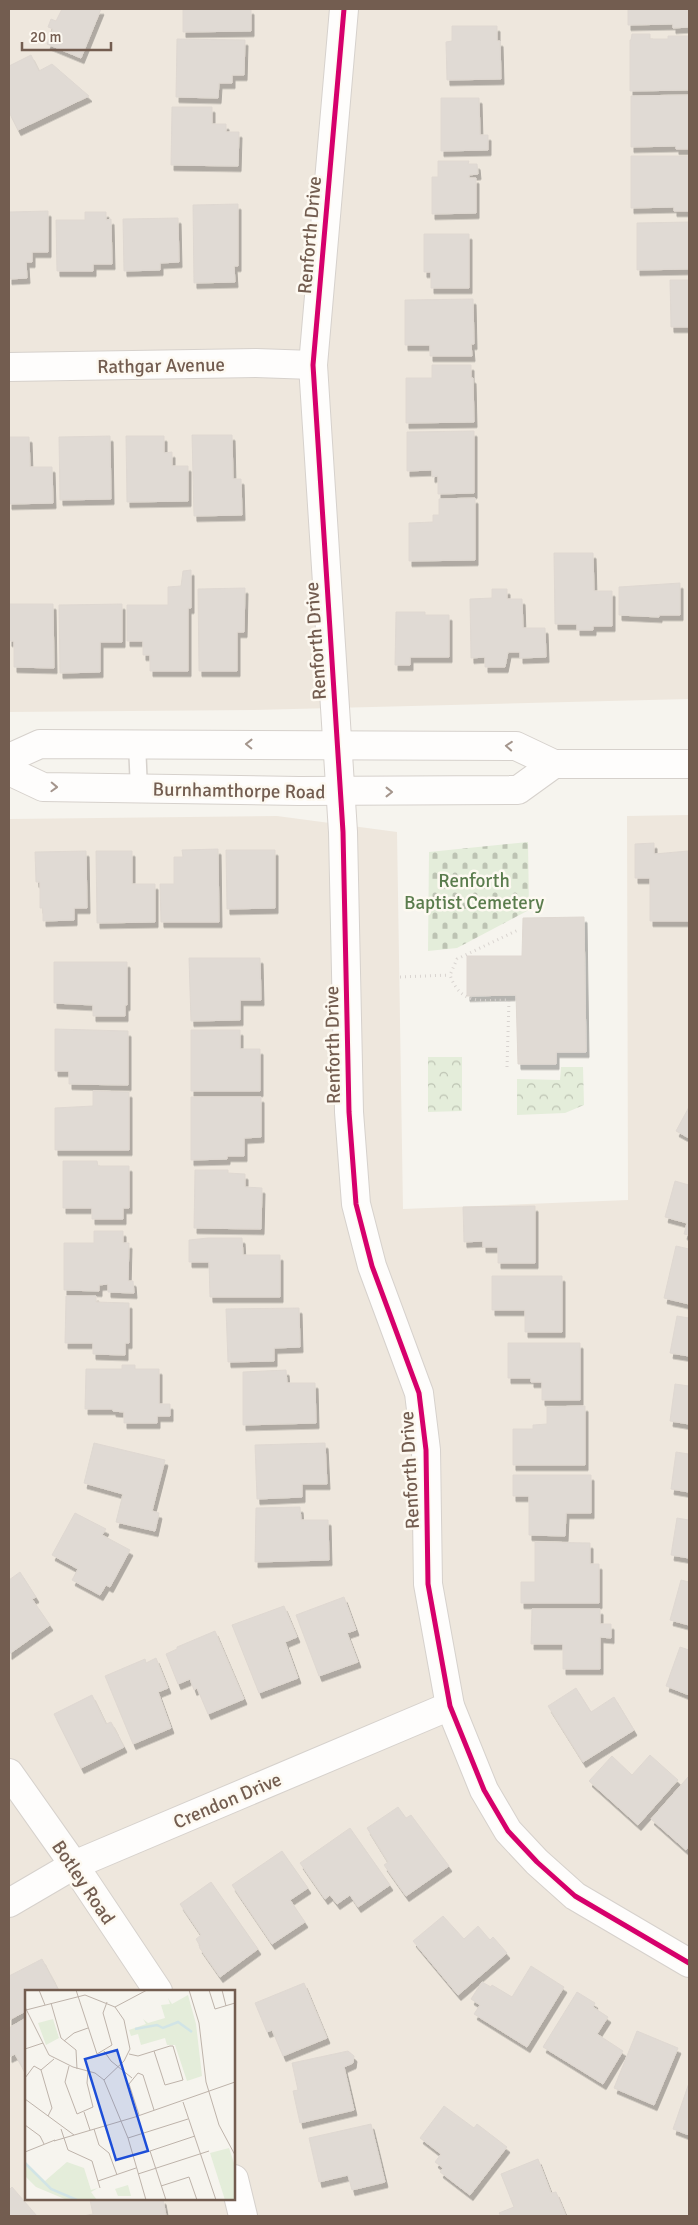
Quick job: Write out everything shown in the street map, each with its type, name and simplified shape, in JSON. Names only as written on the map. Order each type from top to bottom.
[{"type":"street","name":"Renforth Drive","points":[[344,9],[313,365],[343,832],[349,1112],[356,1204],[372,1266],[419,1393],[426,1450],[428,1584],[450,1706],[484,1790],[508,1832],[537,1862],[575,1896],[689,1963]]},
{"type":"street","name":"Rathgar Avenue","points":[[9,367],[256,363],[313,365]]},
{"type":"street","points":[[9,758],[40,744],[337,744],[516,746],[554,764],[689,764]]},
{"type":"street","name":"Burnhamthorpe Road","points":[[9,771],[43,786],[139,790],[518,790],[554,764]]},
{"type":"street","name":"Crendon Drive","points":[[9,1903],[74,1865],[450,1706]]},
{"type":"street","name":"Botley Road","points":[[9,1774],[74,1865],[157,1990]]},
{"type":"street","points":[[235,2183],[243,2216]]},
{"type":"lane","points":[[137,743],[139,790]]},
{"type":"path","points":[[507,1067],[509,1000],[471,1000],[455,988],[450,976],[457,959],[518,930]]},
{"type":"path","points":[[400,976],[450,976]]},
{"type":"shaded area","points":[[9,9],[689,9],[689,699],[253,710],[9,712]]},
{"type":"shaded area","points":[[689,815],[689,2216],[9,2216],[9,819],[277,816],[397,832],[403,1209],[628,1200],[627,816]]},
{"type":"green space","name":"Renforth Baptist Cemetery","points":[[528,842],[529,910],[457,948],[428,951],[429,852]]},
{"type":"green space","points":[[428,1057],[462,1057],[462,1111],[428,1112]]},
{"type":"green space","points":[[561,1067],[583,1067],[584,1105],[565,1113],[517,1115],[517,1079],[560,1080]]},
{"type":"building","points":[[62,9],[101,9],[81,58],[47,44],[53,29],[48,27],[51,19],[56,21]]},
{"type":"building","points":[[183,9],[251,9],[251,31],[183,32]]},
{"type":"building","points":[[628,9],[689,9],[689,27],[673,28],[673,24],[628,25]]},
{"type":"building","points":[[452,26],[497,26],[497,41],[500,41],[501,79],[447,80],[446,42],[452,41]]},
{"type":"building","points":[[632,34],[650,34],[650,39],[668,39],[668,36],[689,36],[689,90],[630,91],[630,40]]},
{"type":"building","points":[[177,39],[245,40],[244,75],[232,75],[232,83],[219,83],[218,98],[176,97]]},
{"type":"building","points":[[31,55],[39,71],[52,64],[89,96],[18,130],[9,112],[9,66]]},
{"type":"building","points":[[689,95],[689,149],[676,149],[676,146],[631,147],[631,96]]},
{"type":"building","points":[[441,98],[479,98],[480,135],[488,135],[488,150],[441,151]]},
{"type":"building","points":[[172,107],[212,107],[212,124],[226,124],[226,132],[239,132],[238,166],[171,165]]},
{"type":"building","points":[[631,156],[689,156],[689,211],[674,211],[674,207],[631,208]]},
{"type":"building","points":[[438,161],[469,161],[468,164],[477,164],[478,174],[469,175],[469,178],[476,178],[476,213],[432,214],[432,177],[438,177]]},
{"type":"building","points":[[238,204],[238,266],[234,266],[235,282],[194,283],[193,205]]},
{"type":"building","points":[[48,211],[48,252],[32,252],[32,262],[26,262],[27,278],[9,279],[9,212]]},
{"type":"building","points":[[85,212],[106,212],[106,220],[111,219],[112,264],[93,264],[93,271],[57,271],[56,220],[85,220]]},
{"type":"building","points":[[178,218],[179,262],[160,263],[160,270],[124,271],[123,219]]},
{"type":"building","points":[[689,222],[689,269],[637,270],[637,223]]},
{"type":"building","points":[[424,234],[469,234],[469,288],[431,288],[431,272],[424,272]]},
{"type":"building","points":[[670,280],[689,280],[689,327],[671,327]]},
{"type":"building","points":[[473,299],[474,344],[471,344],[472,356],[430,356],[430,345],[405,345],[405,300]]},
{"type":"building","points":[[432,365],[471,365],[474,422],[406,423],[406,378],[432,378]]},
{"type":"building","points":[[474,431],[474,493],[438,494],[438,476],[432,477],[432,470],[407,471],[407,432]]},
{"type":"building","points":[[192,435],[232,435],[233,479],[241,479],[242,515],[194,516]]},
{"type":"building","points":[[110,436],[111,499],[60,500],[59,437]]},
{"type":"building","points":[[126,436],[164,436],[164,453],[172,452],[172,466],[188,466],[188,501],[127,502]]},
{"type":"building","points":[[9,437],[29,437],[30,467],[52,467],[53,503],[9,504]]},
{"type":"building","points":[[475,498],[475,560],[409,561],[409,523],[433,522],[433,515],[439,515],[439,499]]},
{"type":"building","points":[[554,553],[593,553],[594,591],[612,591],[612,626],[593,626],[593,630],[577,630],[577,624],[555,624]]},
{"type":"building","points":[[191,570],[191,608],[188,608],[188,671],[150,671],[150,655],[143,655],[143,641],[127,641],[127,605],[168,605],[168,587],[181,586],[183,571]]},
{"type":"building","points":[[680,583],[680,615],[659,615],[659,617],[619,615],[619,587]]},
{"type":"building","points":[[245,588],[244,632],[237,632],[237,671],[199,671],[198,589]]},
{"type":"building","points":[[492,589],[507,589],[507,599],[522,599],[523,628],[545,628],[546,657],[520,658],[520,652],[508,652],[505,667],[485,667],[485,657],[471,658],[470,599],[492,598]]},
{"type":"building","points":[[9,604],[53,604],[54,668],[14,667],[14,641],[9,641]]},
{"type":"building","points":[[122,604],[122,642],[100,642],[100,672],[60,673],[59,605]]},
{"type":"building","points":[[396,612],[425,612],[425,615],[449,615],[449,657],[410,657],[410,665],[395,665]]},
{"type":"building","points":[[654,843],[654,854],[688,851],[689,921],[650,921],[650,878],[635,878],[635,844]]},
{"type":"building","points":[[218,849],[219,922],[161,922],[160,884],[174,884],[174,857],[183,857],[182,850]]},
{"type":"building","points":[[226,850],[275,850],[275,908],[227,909]]},
{"type":"building","points":[[86,851],[87,908],[74,908],[74,920],[43,921],[43,908],[40,908],[40,882],[36,882],[35,852]]},
{"type":"building","points":[[96,851],[132,851],[132,884],[155,884],[155,922],[97,923]]},
{"type":"building","points":[[584,917],[586,1052],[556,1052],[556,1064],[518,1064],[516,995],[467,996],[467,956],[522,956],[523,918]]},
{"type":"building","points":[[189,958],[260,958],[261,1000],[240,1000],[240,1020],[191,1021]]},
{"type":"building","points":[[54,962],[127,962],[127,1005],[125,1005],[125,1016],[93,1016],[93,1005],[54,1003]]},
{"type":"building","points":[[55,1029],[128,1031],[128,1085],[69,1084],[69,1071],[55,1071]]},
{"type":"building","points":[[191,1030],[240,1030],[240,1049],[260,1049],[260,1091],[191,1091]]},
{"type":"building","points":[[93,1091],[129,1092],[129,1150],[55,1150],[55,1108],[93,1106]]},
{"type":"building","points":[[191,1097],[261,1097],[261,1137],[244,1138],[244,1156],[227,1156],[227,1159],[191,1160]]},
{"type":"building","points":[[689,1107],[689,1138],[676,1131]]},
{"type":"building","points":[[63,1161],[97,1161],[98,1166],[129,1166],[129,1208],[123,1208],[123,1219],[92,1219],[92,1208],[63,1208]]},
{"type":"building","points":[[195,1170],[228,1170],[228,1173],[245,1174],[245,1187],[262,1188],[261,1229],[194,1228]]},
{"type":"building","points":[[675,1181],[689,1185],[689,1235],[684,1234],[687,1223],[665,1217]]},
{"type":"building","points":[[535,1206],[535,1263],[498,1263],[498,1247],[483,1247],[483,1241],[464,1242],[463,1207]]},
{"type":"building","points":[[94,1231],[123,1231],[123,1243],[129,1243],[128,1281],[133,1281],[134,1293],[108,1292],[108,1284],[99,1285],[99,1291],[64,1290],[64,1243],[94,1243]]},
{"type":"building","points":[[242,1238],[243,1255],[280,1255],[280,1297],[210,1297],[209,1262],[189,1262],[189,1240]]},
{"type":"building","points":[[676,1246],[689,1249],[689,1304],[664,1298]]},
{"type":"building","points":[[492,1276],[562,1276],[562,1332],[525,1332],[525,1310],[492,1310]]},
{"type":"building","points":[[66,1296],[96,1296],[96,1302],[129,1303],[129,1343],[125,1343],[125,1355],[93,1354],[93,1343],[65,1343]]},
{"type":"building","points":[[299,1308],[300,1347],[274,1348],[274,1361],[228,1362],[226,1309]]},
{"type":"building","points":[[677,1316],[689,1318],[689,1356],[670,1353]]},
{"type":"building","points":[[508,1343],[580,1343],[580,1400],[542,1400],[542,1382],[531,1382],[531,1378],[508,1378]]},
{"type":"building","points":[[122,1365],[135,1365],[135,1369],[159,1369],[159,1404],[170,1404],[170,1416],[157,1416],[157,1423],[124,1423],[124,1412],[113,1411],[113,1409],[85,1409],[86,1369],[122,1369]]},
{"type":"building","points":[[286,1370],[287,1383],[315,1383],[316,1423],[243,1425],[243,1372]]},
{"type":"building","points":[[675,1384],[689,1386],[689,1424],[670,1421]]},
{"type":"building","points":[[585,1406],[585,1465],[513,1465],[513,1429],[533,1429],[533,1425],[547,1424],[547,1407]]},
{"type":"building","points":[[94,1443],[165,1460],[152,1511],[159,1513],[155,1531],[116,1522],[123,1494],[84,1483]]},
{"type":"building","points":[[325,1443],[327,1484],[302,1484],[302,1497],[257,1499],[255,1445]]},
{"type":"building","points":[[676,1452],[689,1454],[689,1492],[671,1489]]},
{"type":"building","points":[[513,1475],[591,1475],[591,1513],[566,1513],[565,1536],[529,1535],[529,1496],[513,1496]]},
{"type":"building","points":[[300,1507],[301,1520],[328,1520],[329,1560],[255,1562],[256,1508]]},
{"type":"building","points":[[75,1513],[106,1529],[102,1535],[130,1550],[110,1587],[106,1585],[100,1595],[72,1580],[78,1569],[52,1555]]},
{"type":"building","points":[[677,1518],[689,1520],[689,1558],[671,1555]]},
{"type":"building","points":[[535,1542],[590,1543],[590,1564],[599,1564],[599,1603],[521,1603],[521,1582],[535,1582]]},
{"type":"building","points":[[20,1572],[36,1597],[32,1599],[50,1625],[9,1654],[9,1580]]},
{"type":"building","points":[[681,1580],[689,1582],[689,1625],[670,1620]]},
{"type":"building","points":[[344,1597],[356,1630],[347,1633],[358,1662],[319,1676],[296,1615]]},
{"type":"building","points":[[284,1606],[297,1637],[285,1642],[298,1678],[259,1693],[232,1625]]},
{"type":"building","points":[[532,1609],[600,1609],[600,1624],[611,1624],[611,1638],[600,1637],[600,1669],[563,1669],[563,1644],[531,1644]]},
{"type":"building","points":[[215,1631],[244,1699],[208,1714],[197,1688],[194,1690],[190,1679],[178,1684],[166,1654],[177,1649],[177,1647]]},
{"type":"building","points":[[680,1647],[689,1650],[689,1695],[666,1686]]},
{"type":"building","points":[[156,1658],[168,1688],[158,1692],[171,1728],[133,1744],[105,1676],[145,1659],[146,1663]]},
{"type":"building","points":[[576,1688],[591,1712],[614,1697],[634,1730],[583,1762],[548,1706]]},
{"type":"building","points":[[92,1695],[106,1724],[111,1722],[124,1747],[81,1768],[54,1714]]},
{"type":"building","points":[[650,1755],[678,1780],[638,1825],[589,1781],[612,1756],[632,1775]]},
{"type":"building","points":[[689,1776],[689,1846],[686,1850],[651,1819]]},
{"type":"building","points":[[398,1807],[406,1818],[411,1815],[449,1866],[406,1896],[384,1865],[388,1862],[367,1828]]},
{"type":"building","points":[[350,1828],[390,1885],[358,1907],[350,1895],[337,1904],[330,1895],[325,1899],[300,1863]]},
{"type":"building","points":[[282,1851],[308,1888],[290,1900],[305,1922],[272,1944],[232,1885]]},
{"type":"building","points":[[211,1882],[258,1949],[220,1977],[199,1947],[196,1939],[201,1935],[180,1904]]},
{"type":"building","points":[[443,1916],[464,1939],[478,1926],[490,1940],[493,1937],[507,1953],[458,1995],[413,1941]]},
{"type":"building","points":[[42,1959],[58,1990],[25,1990],[25,2012],[9,2020],[9,1976]]},
{"type":"building","points":[[531,1966],[564,1987],[527,2047],[474,2014],[480,2005],[471,1999],[482,1982],[491,1987],[492,1985],[512,1997]]},
{"type":"building","points":[[304,1983],[327,2038],[283,2056],[272,2030],[267,2032],[255,2003]]},
{"type":"building","points":[[577,1992],[595,2003],[593,2007],[608,2017],[597,2034],[623,2051],[603,2084],[543,2047]]},
{"type":"building","points":[[25,2019],[25,2072],[15,2054],[9,2057],[9,2028]]},
{"type":"building","points":[[637,2031],[678,2048],[654,2105],[614,2088]]},
{"type":"building","points":[[348,2051],[354,2056],[353,2063],[344,2067],[354,2110],[300,2123],[293,2091],[298,2090],[292,2063]]},
{"type":"building","points":[[689,2083],[689,2135],[673,2129]]},
{"type":"building","points":[[444,2106],[474,2128],[477,2124],[507,2147],[470,2195],[440,2172],[443,2168],[435,2162],[441,2154],[420,2138]]},
{"type":"building","points":[[371,2124],[385,2182],[352,2190],[348,2175],[319,2182],[309,2138]]},
{"type":"building","points":[[538,2159],[551,2193],[556,2192],[566,2216],[501,2216],[499,2213],[514,2207],[501,2174]]},
{"type":"building","points":[[12,2187],[37,2216],[9,2216],[9,2190]]},
{"type":"building","points":[[90,2200],[163,2200],[166,2216],[83,2216],[93,2214]]},
{"type":"cycle path","points":[[344,9],[313,365],[343,832],[349,1112],[356,1204],[372,1266],[419,1393],[426,1450],[428,1584],[450,1706],[484,1790],[508,1831],[537,1862],[575,1896],[689,1963]]}]
